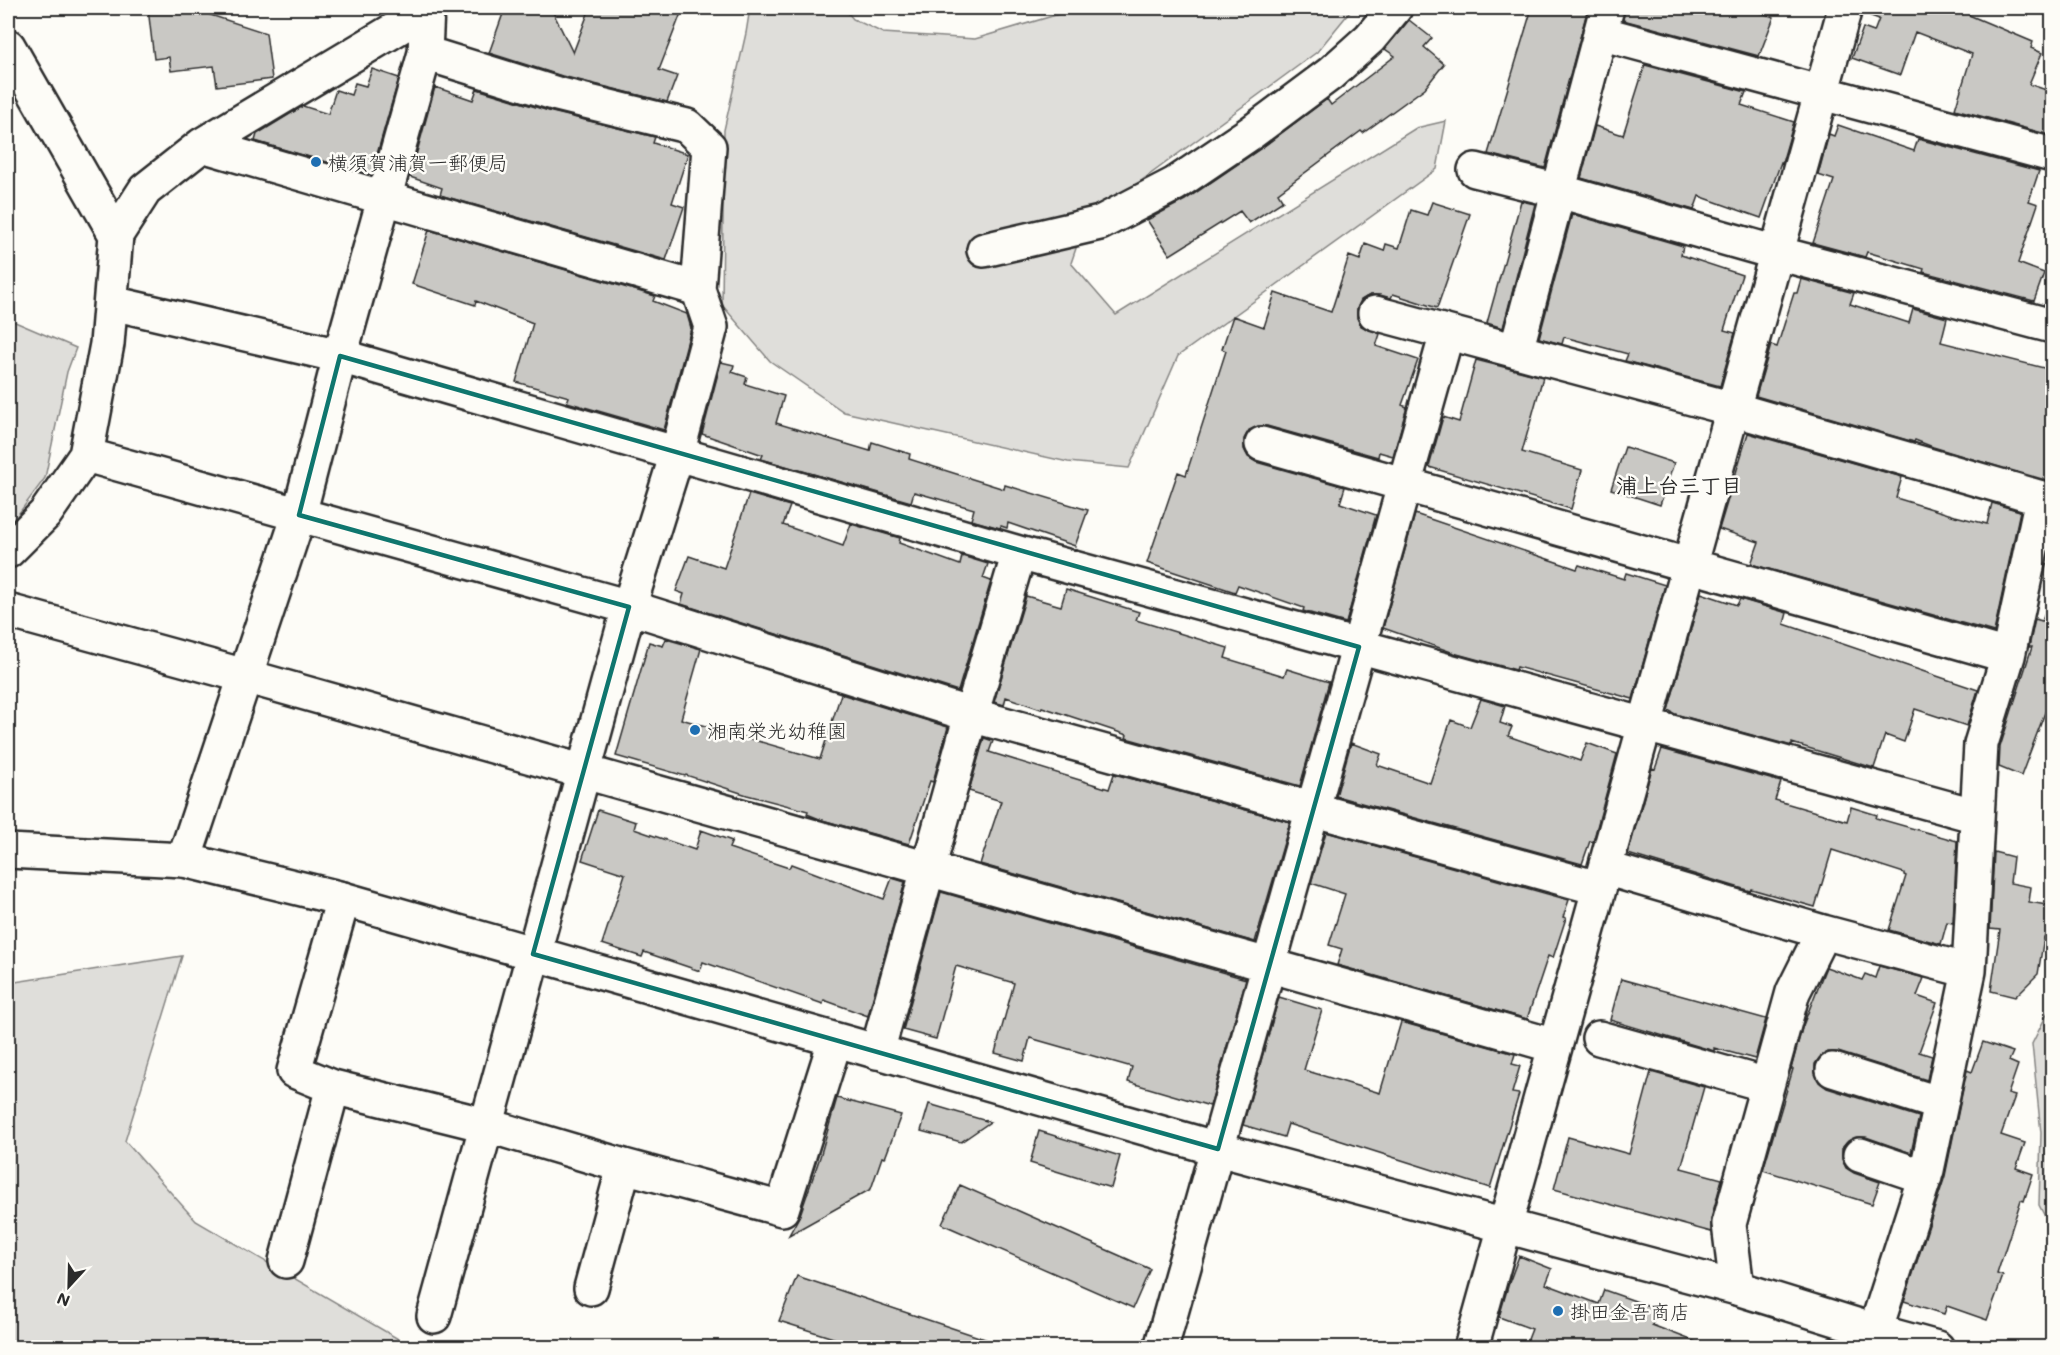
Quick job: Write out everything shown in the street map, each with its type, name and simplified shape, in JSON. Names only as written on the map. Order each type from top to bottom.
[{"type":"street","points":[[184,860],[299,515],[340,357],[425,53],[428,8]]},
{"type":"street","points":[[8,551],[45,514],[86,455],[107,344],[116,235],[145,190],[202,145],[428,8]]},
{"type":"street","points":[[984,250],[1100,223],[1174,184],[1252,132],[1330,74],[1370,38],[1395,8]]},
{"type":"street","points":[[1471,1347],[1845,8]]},
{"type":"street","points":[[1516,351],[1604,20],[1822,93],[2052,155]]},
{"type":"street","points":[[8,46],[116,235]]},
{"type":"street","points":[[425,53],[557,94],[687,126],[708,147],[698,289],[711,327],[677,454],[629,608],[434,1316]]},
{"type":"street","points":[[202,145],[698,289]]},
{"type":"street","points":[[1475,170],[2052,326]]},
{"type":"street","points":[[112,303],[340,357],[1019,553],[1977,816]]},
{"type":"street","points":[[1376,313],[1733,409],[2042,498],[2008,656],[1981,744],[1969,971],[1925,1176],[1875,1331]]},
{"type":"street","points":[[1161,1347],[1447,333]]},
{"type":"street","points":[[1262,444],[2008,656]]},
{"type":"street","points":[[86,455],[629,608],[971,715],[1312,810],[1823,932],[1969,971]]},
{"type":"street","points":[[877,1052],[971,715],[1019,553]]},
{"type":"street","points":[[8,611],[1555,1046]]},
{"type":"street","points":[[8,851],[184,860],[343,899],[1218,1149],[1737,1288],[1875,1331],[1937,1347]]},
{"type":"street","points":[[343,899],[294,1071],[333,1088],[486,1125],[782,1209],[835,1041]]},
{"type":"street","points":[[1737,1288],[1729,1224],[1793,992],[1823,932]]},
{"type":"street","points":[[1599,1038],[1767,1085]]},
{"type":"street","points":[[1833,1070],[1941,1104]]},
{"type":"street","points":[[286,1261],[333,1088]]},
{"type":"street","points":[[1860,1155],[1925,1176]]},
{"type":"street","points":[[591,1288],[624,1166]]},
{"type":"highlighted area","points":[[340,356],[1359,647],[1218,1149],[533,954],[629,607],[299,515]]},
{"type":"shaded area","points":[[750,8],[844,8],[853,19],[883,33],[975,39],[1059,14],[1064,8],[1353,8],[1317,52],[1085,222],[1071,263],[1116,315],[1416,128],[1446,121],[1437,169],[1178,356],[1129,468],[1068,462],[844,412],[770,361],[722,305],[724,130]]},
{"type":"shaded area","points":[[8,319],[76,348],[67,372],[45,478],[8,528]]},
{"type":"shaded area","points":[[182,956],[125,1141],[196,1221],[412,1347],[8,1347],[8,981],[15,982]]},
{"type":"shaded area","points":[[2052,1004],[2052,1230],[2039,1205],[2041,1133],[2032,1044]]},
{"type":"building","points":[[148,8],[189,8],[266,33],[272,79],[217,86],[214,66],[171,71],[169,57],[154,59]]},
{"type":"building","points":[[505,8],[551,8],[573,53],[590,8],[683,8],[659,70],[677,76],[667,102],[562,76],[489,53]]},
{"type":"building","points":[[1532,8],[1588,8],[1545,168],[1488,154]]},
{"type":"building","points":[[1625,8],[1746,8],[1774,17],[1759,56],[1623,20]]},
{"type":"building","points":[[1863,8],[1972,8],[1969,15],[2033,42],[2031,48],[2042,53],[2029,84],[2052,92],[2050,135],[1955,109],[1972,54],[1915,32],[1900,75],[1852,58],[1863,28],[1874,32],[1879,19],[1863,13]]},
{"type":"building","points":[[1409,20],[1432,38],[1424,47],[1444,64],[1425,88],[1363,133],[1361,131],[1278,193],[1283,201],[1249,223],[1240,211],[1170,255],[1147,220],[1185,200],[1263,147],[1327,99],[1331,105],[1395,56],[1385,49]]},
{"type":"building","points":[[1645,65],[1746,92],[1741,105],[1794,122],[1782,163],[1761,218],[1699,196],[1694,210],[1581,178],[1595,126],[1623,135]]},
{"type":"building","points":[[372,69],[399,78],[371,175],[255,141],[257,134],[303,106],[328,114],[336,90],[351,95],[355,83],[366,86]]},
{"type":"building","points":[[435,87],[473,100],[477,89],[552,112],[655,137],[653,143],[688,154],[672,203],[684,207],[666,260],[440,195],[442,188],[410,177]]},
{"type":"building","points":[[1838,125],[1914,151],[1918,139],[2039,171],[2029,201],[2038,204],[2018,263],[2044,273],[2034,301],[1923,272],[1924,269],[1867,252],[1865,257],[1813,243],[1834,180],[1818,175],[1829,134],[1834,136]]},
{"type":"building","points":[[1521,201],[1535,204],[1503,328],[1487,323]]},
{"type":"building","points":[[1432,202],[1470,214],[1437,308],[1393,294],[1391,298],[1370,295],[1361,300],[1357,309],[1357,318],[1361,326],[1380,334],[1376,346],[1418,360],[1402,405],[1407,407],[1393,456],[1379,452],[1378,457],[1267,426],[1258,426],[1249,430],[1244,439],[1244,449],[1248,457],[1256,462],[1345,487],[1340,503],[1376,515],[1346,623],[1303,611],[1304,608],[1238,585],[1235,592],[1147,563],[1178,472],[1186,475],[1226,351],[1222,349],[1233,316],[1264,327],[1275,293],[1331,312],[1349,256],[1360,260],[1365,244],[1384,251],[1386,244],[1399,248],[1411,210],[1427,215]]},
{"type":"building","points":[[1572,214],[1683,246],[1681,255],[1742,275],[1724,330],[1735,333],[1720,386],[1625,361],[1628,354],[1564,337],[1562,344],[1539,338]]},
{"type":"building","points":[[429,230],[655,296],[653,301],[687,314],[691,328],[664,430],[567,402],[569,397],[516,382],[533,323],[476,301],[475,305],[412,284]]},
{"type":"building","points":[[1801,279],[1854,293],[1850,304],[1909,323],[1913,309],[1947,318],[1941,342],[2052,370],[2052,483],[1915,440],[1914,442],[1756,396],[1771,345],[1777,347],[1794,293],[1797,293]]},
{"type":"building","points":[[1476,360],[1543,377],[1522,452],[1582,470],[1571,509],[1429,467],[1443,417],[1459,422]]},
{"type":"building","points":[[721,362],[734,365],[732,372],[747,377],[745,384],[784,396],[776,423],[870,451],[872,442],[910,454],[909,459],[1004,489],[1005,485],[1088,510],[1075,546],[1008,523],[1007,528],[1001,526],[1000,528],[971,520],[974,509],[914,492],[911,502],[761,459],[763,455],[702,434]]},
{"type":"building","points":[[1748,433],[1902,477],[1896,498],[1955,516],[1987,524],[1992,503],[2020,511],[1994,632],[1751,564],[1759,542],[1719,529]]},
{"type":"building","points":[[1625,447],[1674,463],[1660,505],[1611,489]]},
{"type":"building","points":[[749,494],[790,506],[783,525],[843,546],[851,524],[900,538],[899,543],[960,565],[962,556],[988,564],[983,578],[991,581],[958,691],[681,604],[684,594],[676,591],[689,556],[724,568]]},
{"type":"building","points":[[1415,514],[1577,569],[1579,565],[1624,579],[1626,573],[1665,585],[1633,699],[1517,667],[1516,670],[1457,654],[1383,628]]},
{"type":"building","points":[[1066,589],[1139,612],[1136,620],[1228,648],[1225,658],[1284,676],[1287,669],[1329,682],[1300,786],[1126,738],[1127,735],[1006,697],[1004,705],[994,702],[1026,596],[1061,606]]},
{"type":"building","points":[[1701,593],[1737,605],[1740,599],[1787,613],[1784,624],[1978,690],[1967,726],[1915,709],[1904,742],[1885,735],[1874,768],[1792,743],[1792,746],[1675,714],[1668,710]]},
{"type":"building","points":[[2051,598],[2052,694],[2021,776],[1999,767],[2000,747],[2032,647],[2029,647],[2035,619],[2042,621]]},
{"type":"building","points":[[666,639],[701,649],[681,719],[820,759],[841,694],[948,727],[933,782],[930,781],[909,844],[822,820],[807,814],[808,811],[616,756],[649,642],[663,646]]},
{"type":"building","points":[[1481,699],[1505,706],[1500,723],[1512,727],[1508,736],[1580,761],[1587,743],[1617,754],[1593,842],[1590,841],[1582,864],[1336,796],[1351,743],[1381,754],[1377,765],[1430,783],[1451,720],[1470,727]]},
{"type":"building","points":[[984,738],[993,741],[989,752],[1109,789],[1114,774],[1290,822],[1255,942],[980,864],[1001,801],[969,791]]},
{"type":"building","points":[[1662,749],[1781,782],[1775,800],[1847,821],[1851,807],[1877,815],[1876,818],[1957,841],[1953,923],[1947,922],[1941,944],[1889,930],[1906,876],[1904,873],[1832,850],[1815,907],[1751,889],[1750,891],[1628,854],[1652,768],[1655,769]]},
{"type":"building","points":[[598,810],[636,822],[634,829],[695,850],[701,830],[732,841],[729,848],[789,868],[791,864],[884,899],[892,878],[905,882],[868,1016],[824,1000],[823,1004],[703,962],[700,971],[644,952],[642,957],[602,944],[625,874],[582,860]]},
{"type":"building","points":[[1326,832],[1569,900],[1563,917],[1566,918],[1553,958],[1548,956],[1527,1019],[1337,965],[1342,949],[1329,945],[1345,894],[1311,883]]},
{"type":"building","points":[[1994,852],[2013,857],[2010,883],[2031,887],[2029,902],[2052,906],[2052,938],[2044,937],[2038,974],[2015,997],[1991,991],[2000,930],[1990,929]]},
{"type":"building","points":[[941,892],[1246,979],[1210,1106],[1128,1082],[1132,1067],[1030,1038],[1024,1061],[995,1053],[1014,983],[956,966],[936,1039],[903,1030]]},
{"type":"building","points":[[1879,966],[1924,978],[1917,996],[1937,1003],[1919,1052],[1932,1056],[1927,1080],[1838,1052],[1828,1052],[1815,1064],[1815,1073],[1819,1082],[1827,1088],[1919,1117],[1911,1153],[1866,1137],[1857,1137],[1848,1141],[1842,1148],[1842,1159],[1846,1168],[1880,1182],[1872,1204],[1763,1170],[1793,1069],[1791,1069],[1802,1028],[1826,967],[1862,980],[1865,974],[1875,978]]},
{"type":"building","points":[[1621,979],[1766,1019],[1755,1059],[1714,1048],[1714,1051],[1610,1020]]},
{"type":"building","points":[[1279,997],[1322,1010],[1304,1070],[1380,1093],[1401,1022],[1515,1054],[1512,1064],[1520,1066],[1512,1093],[1519,1094],[1490,1188],[1288,1124],[1284,1137],[1243,1125]]},
{"type":"building","points":[[1983,1042],[2013,1052],[2009,1061],[2018,1065],[2008,1094],[2015,1096],[2001,1135],[2025,1143],[2016,1168],[2033,1174],[2024,1201],[2021,1200],[1997,1274],[2003,1276],[1987,1320],[1947,1306],[1944,1314],[1904,1301],[1945,1176],[1967,1070],[1972,1072]]},
{"type":"building","points":[[1651,1072],[1704,1087],[1681,1168],[1722,1179],[1711,1219],[1711,1232],[1554,1189],[1568,1137],[1629,1154]]},
{"type":"building","points":[[837,1098],[901,1115],[885,1158],[882,1157],[871,1189],[789,1235],[800,1215]]},
{"type":"building","points":[[929,1104],[990,1122],[961,1142],[921,1131]]},
{"type":"building","points":[[1039,1131],[1120,1156],[1111,1188],[1030,1163]]},
{"type":"building","points":[[960,1185],[1150,1269],[1133,1308],[942,1224]]},
{"type":"building","points":[[1519,1256],[1552,1269],[1546,1284],[1599,1304],[1604,1290],[1658,1309],[1652,1325],[1704,1345],[1704,1347],[1525,1347],[1532,1329],[1499,1317]]},
{"type":"building","points":[[797,1276],[994,1342],[993,1347],[862,1347],[779,1321]]},
{"type":"place","name":"横須賀浦賀一郵便局","points":[[316,162]]},
{"type":"place","name":"湘南栄光幼稚園","points":[[695,730]]},
{"type":"place","name":"掛田金吾商店","points":[[1558,1311]]},
{"type":"district","name":"浦上台三丁目","points":[[1679,484]]}]
